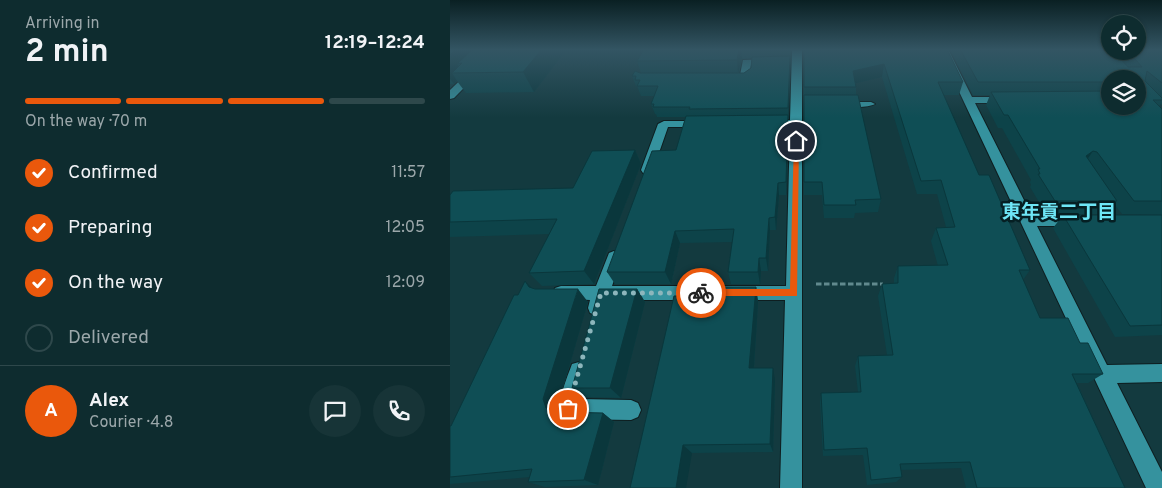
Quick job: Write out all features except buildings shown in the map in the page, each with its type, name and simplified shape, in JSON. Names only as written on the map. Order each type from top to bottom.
[{"type":"street","points":[[450,96],[475,72]]},
{"type":"street","points":[[717,78],[745,78],[745,72]]},
{"type":"street","points":[[791,488],[796,123],[801,104],[794,72]]},
{"type":"street","points":[[954,72],[1158,488]]},
{"type":"street","points":[[967,100],[1015,100]]},
{"type":"street","points":[[758,123],[796,123]]},
{"type":"street","points":[[643,182],[664,124],[711,124]]},
{"type":"street","points":[[1026,221],[1090,221]]},
{"type":"street","points":[[591,328],[618,246]]},
{"type":"street","points":[[548,292],[601,293],[794,289]]},
{"type":"street","points":[[583,355],[568,409],[631,410]]},
{"type":"street","points":[[1102,374],[1162,373]]},
{"type":"lane","points":[[834,104],[871,104]]},
{"type":"path","points":[[794,289],[883,284]]},
{"type":"way so far","points":[[568,409],[601,293],[701,293]]},
{"type":"district","name":"東年貢二丁目","points":[[1059,211]]},
{"type":"route","points":[[701,293],[794,293],[796,141]]}]
